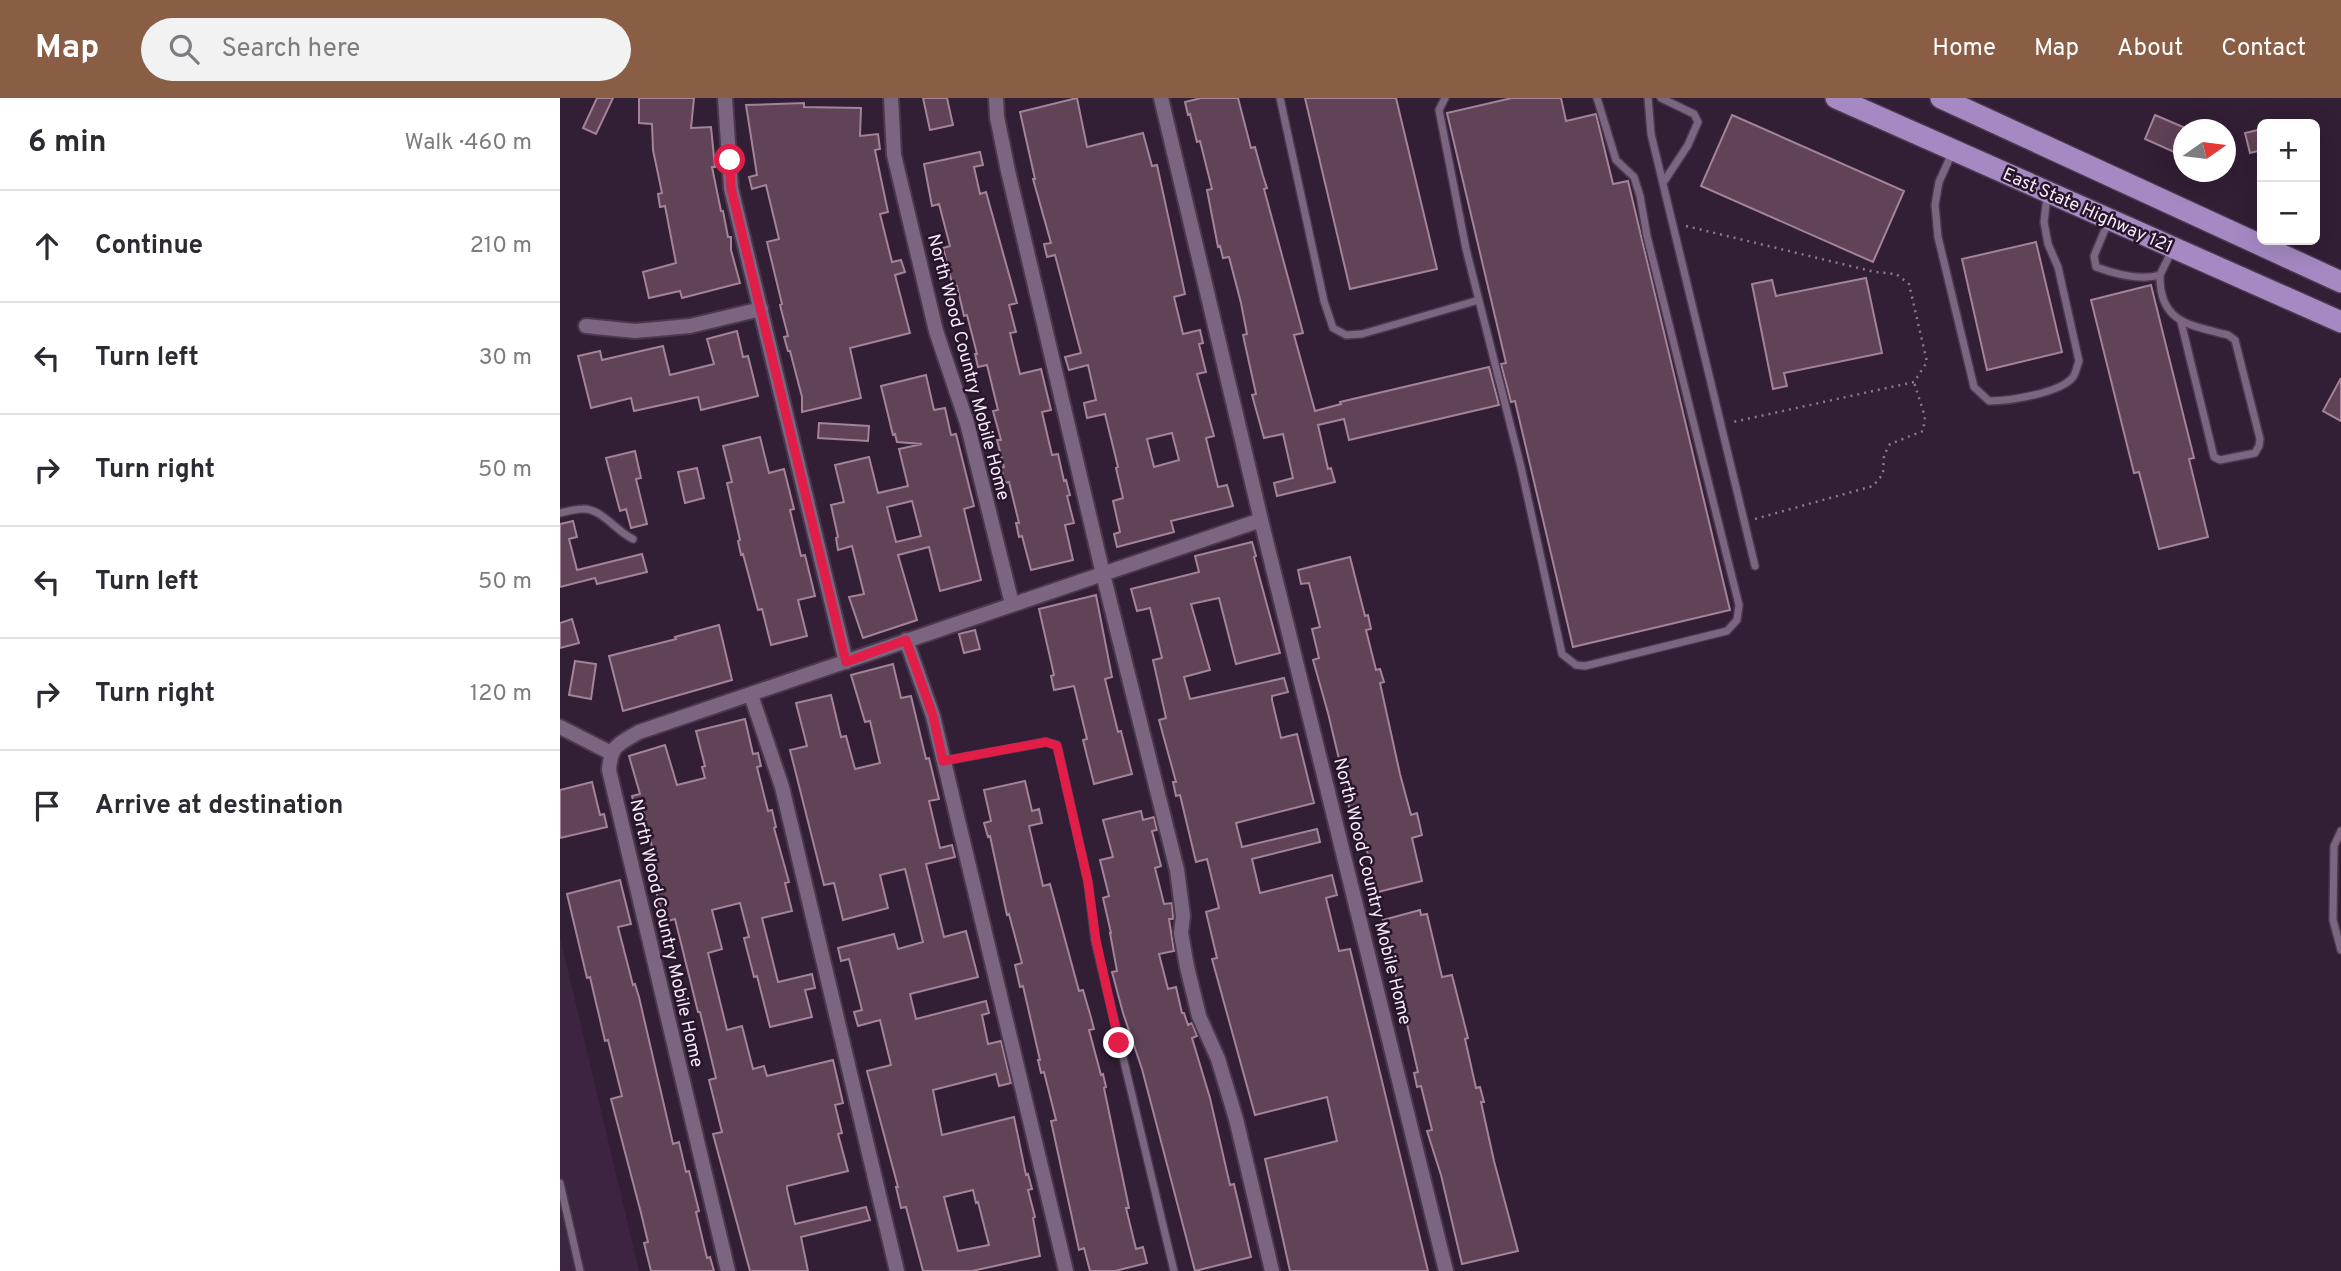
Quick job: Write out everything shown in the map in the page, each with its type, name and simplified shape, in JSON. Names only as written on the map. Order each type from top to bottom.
[{"type":"main road","name":"East State Highway 121","points":[[1836,98],[2341,322]]},
{"type":"main road","points":[[1941,98],[2341,282]]},
{"type":"street","points":[[725,98],[731,188],[846,662]]},
{"type":"street","name":"North Wood Country Mobile Home","points":[[891,98],[894,155],[936,331],[967,423],[1012,604]]},
{"type":"street","points":[[996,98],[1008,171],[1103,574],[1177,870],[1183,916],[1181,933],[1187,967],[1199,1016],[1218,1059],[1236,1119],[1272,1271]]},
{"type":"street","name":"North Wood Country Mobile Home","points":[[1161,98],[1261,520],[1446,1271]]},
{"type":"street","points":[[586,326],[635,331],[690,326],[761,309]]},
{"type":"street","points":[[560,727],[611,754],[617,745],[639,732],[1261,520]]},
{"type":"street","points":[[906,640],[933,716],[1066,1271]]},
{"type":"street","points":[[751,695],[782,787],[897,1271]]},
{"type":"street","name":"North Wood Country Mobile Home","points":[[611,754],[609,770],[728,1271]]},
{"type":"lane","points":[[1280,98],[1324,300],[1334,328],[1346,335],[1362,334],[1479,300]]},
{"type":"lane","points":[[1434,98],[1439,110],[1466,249],[1521,467],[1562,654],[1576,665],[1585,666],[1727,632],[1737,620],[1739,605],[1647,236],[1640,196],[1634,177],[1616,160],[1597,98]]},
{"type":"lane","points":[[1439,110],[1445,98]]},
{"type":"lane","points":[[1648,98],[1651,134],[1755,566]]},
{"type":"lane","points":[[1661,98],[1693,114],[1698,122],[1688,145],[1663,183]]},
{"type":"lane","points":[[1953,150],[1940,182],[1935,205],[1938,237],[1974,387],[1989,401],[2004,401],[2062,387],[2074,376],[2079,361],[2058,267],[2048,244],[2044,222],[2048,192]]},
{"type":"lane","points":[[2109,219],[2094,256],[2096,267],[2149,278],[2160,275]]},
{"type":"lane","points":[[2173,248],[2160,275],[2160,290],[2167,310],[2176,320],[2228,335],[2235,340],[2260,439],[2255,453],[2220,460],[2214,457],[2181,322]]},
{"type":"lane","points":[[560,513],[587,508],[603,516],[621,533],[633,539]]},
{"type":"lane","points":[[943,761],[1046,742],[1057,746],[1088,882],[1096,940],[1174,1271]]},
{"type":"lane","points":[[2341,831],[2334,846],[2333,920],[2341,950]]},
{"type":"lane","points":[[560,1183],[580,1271]]},
{"type":"path","points":[[1673,223],[1875,272],[1896,274],[1909,284],[1927,362],[1914,382],[1721,425]]},
{"type":"path","points":[[1744,522],[1873,486],[1883,474],[1884,455],[1890,444],[1923,432],[1925,417],[1914,382]]},
{"type":"shaded area","points":[[560,937],[639,1271],[560,1271]]},
{"type":"building","points":[[597,98],[613,98],[596,134],[583,128]]},
{"type":"building","points":[[639,98],[694,98],[691,128],[711,127],[715,167],[712,167],[740,283],[682,298],[680,291],[649,298],[643,272],[676,263],[665,206],[660,207],[658,194],[662,193],[653,150],[652,124],[639,123]]},
{"type":"building","points":[[923,98],[947,98],[953,125],[930,130]]},
{"type":"building","points":[[1077,98],[1087,147],[1143,133],[1152,166],[1157,165],[1185,294],[1174,297],[1183,334],[1200,330],[1203,343],[1199,344],[1206,372],[1197,374],[1214,436],[1206,438],[1218,487],[1227,485],[1233,506],[1171,521],[1174,532],[1117,547],[1114,534],[1120,532],[1113,501],[1123,498],[1116,468],[1118,467],[1105,414],[1087,418],[1084,403],[1096,400],[1088,365],[1069,370],[1065,357],[1081,353],[1055,255],[1047,257],[1044,244],[1051,243],[1033,179],[1020,112]],"holes":[[[1172,433],[1179,460],[1154,467],[1147,439]]]},
{"type":"building","points":[[1201,98],[1238,98],[1251,148],[1255,147],[1267,188],[1264,189],[1303,333],[1294,335],[1315,411],[1341,404],[1340,402],[1489,367],[1499,405],[1349,440],[1344,419],[1318,425],[1328,469],[1331,468],[1335,482],[1277,496],[1274,483],[1293,478],[1283,434],[1264,438],[1252,395],[1256,394],[1243,335],[1247,334],[1241,303],[1229,257],[1223,258],[1220,246],[1218,247],[1207,190],[1212,189],[1200,141],[1197,142],[1185,102]]},
{"type":"building","points":[[1305,98],[1396,98],[1437,269],[1350,289]]},
{"type":"building","points":[[1512,98],[1561,98],[1566,121],[1596,114],[1613,184],[1628,181],[1730,610],[1573,647],[1515,401],[1511,402],[1501,364],[1506,363],[1447,113]]},
{"type":"building","points":[[804,103],[804,107],[861,108],[860,136],[878,134],[880,149],[875,150],[888,212],[880,214],[892,262],[901,260],[905,272],[895,275],[910,333],[850,348],[861,398],[802,412],[802,397],[784,337],[788,336],[767,242],[779,239],[766,185],[752,189],[749,177],[757,175],[746,105]]},
{"type":"building","points":[[1732,115],[1904,191],[1873,262],[1701,186]]},
{"type":"building","points":[[2155,115],[2173,123],[2173,152],[2145,139]]},
{"type":"building","points":[[2257,130],[2257,151],[2250,153],[2245,133]]},
{"type":"building","points":[[980,152],[983,165],[974,167],[980,194],[986,192],[1017,303],[1009,305],[1016,332],[1010,333],[1020,374],[1041,369],[1051,410],[1042,412],[1052,455],[1058,454],[1064,481],[1066,480],[1074,523],[1065,525],[1073,560],[1031,570],[1022,536],[1019,537],[1016,523],[1019,523],[1009,482],[1005,483],[1001,468],[1004,467],[997,440],[1001,440],[993,411],[998,410],[987,365],[978,367],[967,315],[964,316],[957,286],[953,287],[943,248],[950,246],[939,204],[932,206],[924,164]]},
{"type":"building","points":[[2036,242],[2062,352],[1987,370],[1962,259]]},
{"type":"building","points":[[1866,278],[1882,353],[1784,373],[1787,386],[1773,389],[1752,284],[1772,280],[1776,296]]},
{"type":"building","points":[[2151,285],[2194,458],[2189,459],[2208,537],[2159,549],[2139,472],[2134,473],[2091,300]]},
{"type":"building","points":[[737,331],[743,357],[748,356],[758,396],[701,410],[698,397],[634,411],[631,398],[591,408],[578,356],[600,351],[602,360],[663,346],[670,375],[714,364],[707,339]]},
{"type":"building","points":[[926,375],[934,410],[945,408],[951,435],[956,434],[974,506],[964,509],[981,580],[940,591],[929,547],[898,555],[917,620],[863,638],[849,597],[864,594],[852,546],[838,550],[836,538],[838,537],[831,505],[844,502],[835,465],[869,457],[878,493],[908,486],[899,449],[922,444],[897,442],[881,386]],"holes":[[[912,501],[921,536],[896,542],[887,507]]]},
{"type":"building","points":[[2341,378],[2341,421],[2323,411]]},
{"type":"building","points":[[819,423],[869,426],[868,441],[818,438]]},
{"type":"building","points":[[760,437],[769,473],[784,469],[794,509],[790,510],[801,556],[805,555],[815,596],[798,600],[807,636],[771,645],[762,609],[758,610],[743,554],[741,555],[727,483],[732,482],[723,446]]},
{"type":"building","points":[[635,451],[641,478],[636,479],[647,524],[631,528],[626,509],[620,511],[606,458]]},
{"type":"building","points":[[697,468],[704,498],[685,503],[678,472]]},
{"type":"building","points":[[573,521],[577,537],[569,539],[577,570],[642,554],[647,572],[597,584],[595,578],[560,587],[560,524]]},
{"type":"building","points":[[1252,542],[1280,653],[1236,664],[1219,598],[1191,604],[1210,670],[1184,677],[1190,699],[1284,678],[1288,692],[1272,696],[1281,738],[1297,734],[1314,803],[1236,823],[1242,847],[1317,829],[1320,842],[1252,859],[1260,893],[1332,875],[1337,895],[1326,898],[1339,951],[1350,949],[1428,1271],[1290,1271],[1265,1159],[1337,1141],[1327,1097],[1255,1115],[1212,959],[1217,958],[1206,912],[1219,908],[1207,859],[1196,862],[1180,795],[1176,796],[1173,782],[1176,782],[1159,720],[1166,718],[1153,660],[1162,658],[1150,608],[1137,611],[1131,589],[1199,572],[1195,556]]},
{"type":"building","points":[[1350,557],[1365,616],[1368,615],[1371,629],[1366,630],[1376,670],[1380,669],[1384,682],[1380,683],[1400,774],[1411,815],[1417,813],[1422,835],[1412,838],[1422,881],[1378,892],[1357,814],[1351,816],[1313,660],[1319,658],[1312,629],[1320,627],[1309,583],[1301,584],[1298,570]]},
{"type":"building","points":[[1096,595],[1112,677],[1105,679],[1132,774],[1094,784],[1083,740],[1087,739],[1074,686],[1054,690],[1051,676],[1054,675],[1039,609]]},
{"type":"building","points":[[572,619],[579,643],[560,648],[560,623]]},
{"type":"building","points":[[719,625],[732,680],[623,711],[609,656]]},
{"type":"building","points":[[975,630],[980,649],[964,653],[959,634]]},
{"type":"building","points":[[575,661],[596,664],[591,699],[569,695]]},
{"type":"building","points":[[893,664],[901,698],[911,696],[939,799],[929,801],[940,848],[952,845],[955,857],[926,864],[944,937],[966,931],[978,977],[910,994],[916,1019],[986,1001],[989,1013],[982,1015],[988,1044],[1001,1041],[1011,1083],[999,1086],[996,1074],[933,1090],[942,1135],[1014,1117],[1026,1175],[1028,1174],[1032,1189],[1028,1190],[1040,1256],[972,1271],[923,1271],[906,1207],[901,1208],[898,1187],[867,1071],[891,1065],[880,1020],[858,1026],[854,1012],[862,1010],[849,959],[841,961],[838,948],[894,934],[898,949],[923,942],[905,869],[880,875],[888,908],[843,920],[834,883],[824,885],[790,750],[807,746],[796,703],[831,695],[841,737],[846,736],[855,769],[880,763],[870,721],[865,722],[851,675]],"holes":[[[973,1190],[976,1203],[978,1202],[989,1245],[958,1251],[944,1197]]]},
{"type":"building","points":[[745,719],[753,754],[758,753],[761,766],[757,767],[768,811],[772,810],[774,828],[789,882],[785,883],[792,911],[762,918],[778,982],[812,974],[815,988],[805,990],[812,1017],[770,1027],[744,938],[749,937],[740,903],[712,910],[722,949],[708,953],[727,1030],[742,1026],[753,1069],[764,1066],[767,1076],[833,1060],[843,1103],[835,1105],[842,1133],[838,1134],[848,1171],[787,1186],[795,1224],[866,1207],[870,1220],[801,1237],[808,1271],[750,1271],[713,1134],[722,1132],[709,1080],[716,1078],[700,1012],[675,919],[664,922],[646,852],[653,851],[642,806],[635,808],[632,796],[640,794],[629,756],[665,745],[677,785],[705,778],[702,767],[705,766],[696,731]]},
{"type":"building","points":[[1025,781],[1032,811],[1039,809],[1042,823],[1029,826],[1043,886],[1050,884],[1079,991],[1083,990],[1090,1014],[1094,1029],[1089,1030],[1106,1087],[1104,1088],[1129,1208],[1126,1208],[1136,1249],[1143,1247],[1147,1263],[1115,1271],[1090,1271],[1084,1248],[1079,1250],[1051,1121],[1056,1120],[1044,1072],[1041,1073],[1023,986],[1020,987],[1015,965],[1022,963],[1009,914],[1007,915],[990,836],[988,837],[984,823],[991,821],[984,790]]},
{"type":"building","points":[[592,782],[600,815],[604,814],[607,827],[560,838],[560,790]]},
{"type":"building","points":[[1141,811],[1143,820],[1154,817],[1157,830],[1152,831],[1161,866],[1155,868],[1164,904],[1172,903],[1173,919],[1169,919],[1174,951],[1159,954],[1168,989],[1176,987],[1182,1013],[1188,1025],[1192,1023],[1197,1036],[1192,1038],[1210,1098],[1230,1185],[1234,1184],[1251,1257],[1195,1271],[1142,1069],[1112,972],[1117,971],[1103,898],[1109,896],[1100,860],[1113,857],[1103,820]]},
{"type":"building","points":[[620,880],[631,924],[618,927],[633,985],[635,984],[639,997],[673,1144],[679,1142],[686,1172],[689,1171],[707,1258],[710,1257],[714,1271],[651,1271],[644,1243],[648,1242],[611,1099],[622,1096],[608,1040],[605,1041],[590,977],[587,978],[567,894]]},
{"type":"building","points":[[1420,910],[1421,915],[1427,914],[1442,977],[1452,975],[1468,1038],[1465,1039],[1476,1088],[1480,1087],[1484,1102],[1481,1102],[1494,1161],[1518,1251],[1462,1264],[1441,1175],[1427,1131],[1432,1130],[1421,1086],[1417,1087],[1414,1073],[1418,1072],[1383,920]]},
{"type":"route","points":[[730,160],[731,188],[846,662],[906,640],[933,716],[943,761],[1046,742],[1057,746],[1088,882],[1096,940],[1119,1043]]}]
